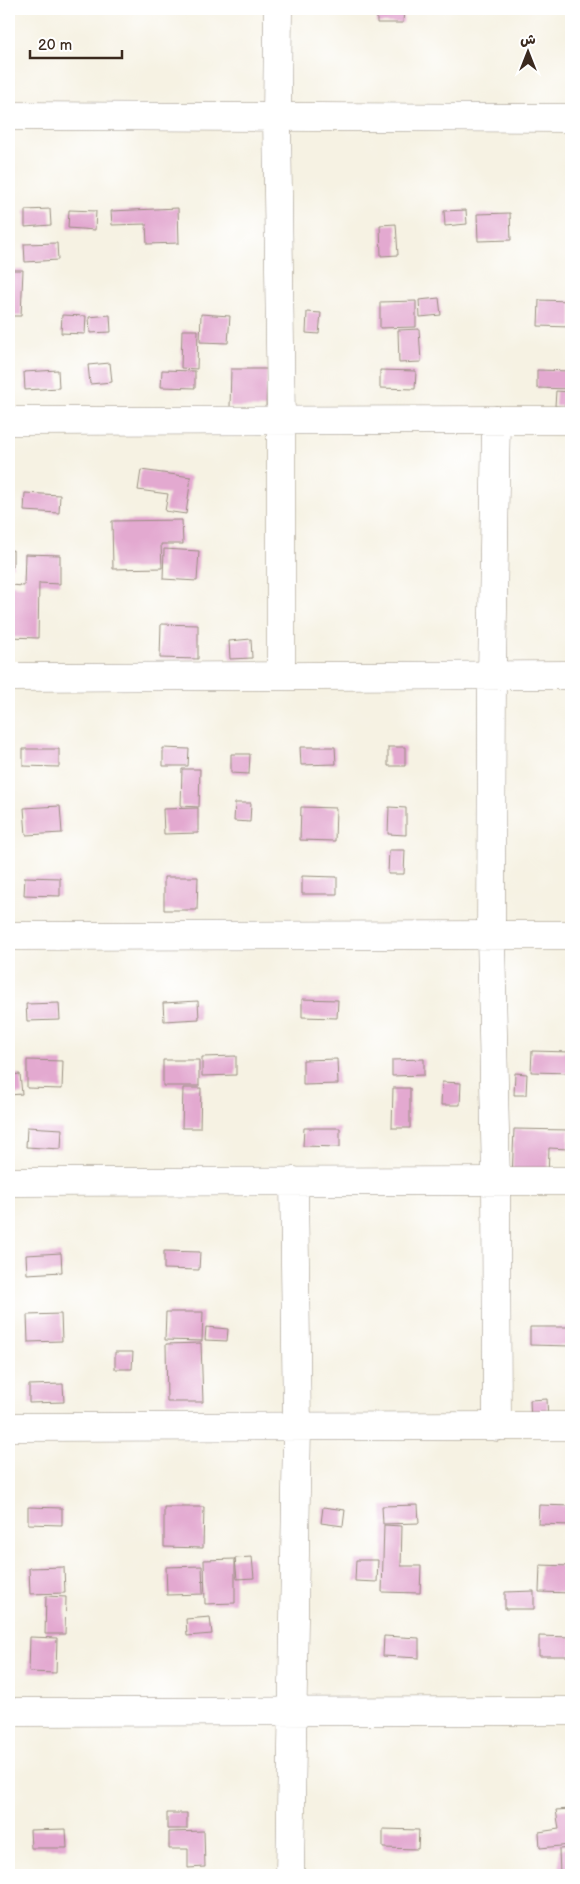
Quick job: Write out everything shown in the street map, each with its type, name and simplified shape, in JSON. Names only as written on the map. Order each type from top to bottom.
[{"type":"street","points":[[278,9],[281,676]]},
{"type":"street","points":[[9,116],[571,118]]},
{"type":"street","points":[[496,420],[492,675],[491,935],[496,1181],[497,1426]]},
{"type":"street","points":[[9,421],[571,420]]},
{"type":"street","points":[[9,677],[571,675]]},
{"type":"street","points":[[9,936],[571,935]]},
{"type":"street","points":[[9,1182],[571,1180]]},
{"type":"street","points":[[290,1875],[297,1426],[294,1181]]},
{"type":"street","points":[[9,1427],[571,1426]]},
{"type":"street","points":[[9,1712],[571,1711]]},
{"type":"building","points":[[377,9],[404,9],[403,23],[377,23]]},
{"type":"building","points":[[178,208],[179,243],[147,244],[146,224],[112,225],[111,211]]},
{"type":"building","points":[[9,209],[14,209],[13,229],[9,228]]},
{"type":"building","points":[[50,209],[51,225],[25,227],[25,210]]},
{"type":"building","points":[[69,210],[96,211],[95,230],[68,228]]},
{"type":"building","points":[[466,210],[467,224],[445,226],[444,211]]},
{"type":"building","points":[[510,213],[511,240],[478,241],[477,214]]},
{"type":"building","points":[[396,224],[398,255],[381,256],[380,225]]},
{"type":"building","points":[[57,243],[58,260],[25,262],[24,244]]},
{"type":"building","points":[[9,270],[23,270],[21,316],[9,316]]},
{"type":"building","points":[[439,298],[441,315],[420,317],[419,300]]},
{"type":"building","points":[[539,300],[571,301],[571,327],[538,326]]},
{"type":"building","points":[[416,301],[416,327],[380,328],[380,302]]},
{"type":"building","points":[[307,312],[321,313],[319,334],[306,333]]},
{"type":"building","points":[[201,314],[230,316],[228,343],[200,342]]},
{"type":"building","points":[[62,315],[86,316],[85,334],[61,333]]},
{"type":"building","points":[[110,315],[111,332],[90,333],[89,317]]},
{"type":"building","points":[[419,329],[421,362],[399,363],[398,330]]},
{"type":"building","points":[[182,330],[198,330],[197,369],[181,368]]},
{"type":"building","points":[[110,363],[112,382],[90,384],[88,365]]},
{"type":"building","points":[[231,369],[267,369],[266,408],[230,407]]},
{"type":"building","points":[[58,370],[59,388],[25,390],[24,372]]},
{"type":"building","points":[[162,370],[195,371],[195,388],[161,387]]},
{"type":"building","points":[[380,370],[416,371],[415,389],[380,388]]},
{"type":"building","points":[[537,370],[571,371],[571,389],[537,388]]},
{"type":"building","points":[[556,391],[571,392],[571,407],[555,406]]},
{"type":"building","points":[[141,470],[191,477],[186,514],[165,511],[168,494],[138,490]]},
{"type":"building","points":[[25,493],[60,495],[59,513],[24,511]]},
{"type":"building","points":[[182,520],[183,544],[161,544],[162,568],[113,569],[112,521]]},
{"type":"building","points":[[164,549],[199,551],[197,581],[163,579]]},
{"type":"building","points":[[13,550],[13,567],[9,567],[9,551]]},
{"type":"building","points":[[25,554],[60,555],[60,584],[39,583],[38,638],[9,637],[9,585],[24,586]]},
{"type":"building","points":[[161,624],[198,625],[198,659],[160,658]]},
{"type":"building","points":[[251,639],[252,658],[230,659],[229,641]]},
{"type":"building","points":[[300,747],[335,747],[336,764],[301,765]]},
{"type":"building","points":[[388,747],[405,747],[405,766],[388,766]]},
{"type":"building","points":[[163,748],[189,749],[188,766],[163,766]]},
{"type":"building","points":[[23,749],[59,749],[59,767],[23,766]]},
{"type":"building","points":[[231,754],[250,754],[249,774],[231,773]]},
{"type":"building","points":[[182,769],[200,769],[199,807],[181,806]]},
{"type":"building","points":[[235,803],[251,803],[250,822],[234,821]]},
{"type":"building","points":[[60,806],[62,833],[26,835],[24,808]]},
{"type":"building","points":[[301,807],[336,808],[335,841],[300,840]]},
{"type":"building","points":[[389,807],[406,808],[406,835],[388,834]]},
{"type":"building","points":[[198,808],[198,833],[164,834],[163,809]]},
{"type":"building","points":[[389,850],[405,850],[404,874],[388,874]]},
{"type":"building","points":[[302,876],[337,877],[337,894],[302,894]]},
{"type":"building","points":[[25,877],[60,878],[60,896],[24,895]]},
{"type":"building","points":[[164,877],[198,877],[197,910],[164,910]]},
{"type":"building","points":[[302,999],[338,1000],[337,1018],[302,1017]]},
{"type":"building","points":[[198,1001],[199,1019],[164,1021],[163,1003]]},
{"type":"building","points":[[59,1003],[60,1020],[27,1021],[26,1004]]},
{"type":"building","points":[[532,1051],[571,1052],[571,1073],[531,1072]]},
{"type":"building","points":[[236,1056],[236,1075],[202,1076],[202,1057]]},
{"type":"building","points":[[337,1059],[338,1084],[303,1085],[303,1060]]},
{"type":"building","points":[[424,1059],[424,1075],[392,1076],[392,1060]]},
{"type":"building","points":[[27,1060],[63,1061],[62,1089],[27,1088]]},
{"type":"building","points":[[163,1060],[199,1060],[199,1086],[163,1086]]},
{"type":"building","points":[[515,1073],[527,1074],[526,1095],[514,1095]]},
{"type":"building","points":[[20,1074],[22,1094],[9,1095],[9,1075]]},
{"type":"building","points":[[442,1082],[461,1083],[460,1105],[441,1105]]},
{"type":"building","points":[[183,1088],[201,1088],[200,1128],[182,1128]]},
{"type":"building","points":[[393,1088],[410,1088],[410,1128],[392,1128]]},
{"type":"building","points":[[27,1127],[62,1129],[61,1149],[26,1147]]},
{"type":"building","points":[[304,1128],[340,1128],[340,1147],[303,1146]]},
{"type":"building","points":[[514,1129],[569,1130],[568,1149],[549,1148],[548,1179],[512,1178]]},
{"type":"building","points":[[164,1251],[200,1252],[199,1270],[164,1269]]},
{"type":"building","points":[[61,1253],[62,1272],[27,1274],[26,1255]]},
{"type":"building","points":[[166,1312],[203,1312],[202,1341],[165,1340]]},
{"type":"building","points":[[61,1314],[62,1341],[28,1342],[27,1315]]},
{"type":"building","points":[[206,1327],[228,1329],[227,1341],[205,1340]]},
{"type":"building","points":[[530,1327],[571,1327],[571,1346],[530,1345]]},
{"type":"building","points":[[201,1343],[203,1402],[167,1402],[166,1344]]},
{"type":"building","points":[[115,1352],[133,1352],[132,1369],[115,1369]]},
{"type":"building","points":[[63,1384],[64,1402],[29,1403],[29,1385]]},
{"type":"building","points":[[547,1399],[548,1421],[531,1422],[530,1400]]},
{"type":"building","points":[[418,1505],[419,1523],[383,1524],[382,1506]]},
{"type":"building","points":[[539,1505],[571,1506],[571,1525],[538,1524]]},
{"type":"building","points":[[28,1507],[62,1508],[62,1525],[28,1524]]},
{"type":"building","points":[[164,1507],[204,1507],[203,1548],[164,1547]]},
{"type":"building","points":[[323,1507],[345,1510],[343,1526],[321,1523]]},
{"type":"building","points":[[384,1525],[402,1526],[401,1566],[421,1566],[420,1593],[382,1592]]},
{"type":"building","points":[[252,1557],[254,1578],[237,1579],[235,1558]]},
{"type":"building","points":[[235,1559],[235,1603],[205,1604],[204,1560]]},
{"type":"building","points":[[356,1560],[378,1560],[377,1582],[355,1581]]},
{"type":"building","points":[[540,1565],[571,1566],[571,1593],[539,1592]]},
{"type":"building","points":[[202,1566],[203,1594],[167,1595],[166,1567]]},
{"type":"building","points":[[64,1567],[65,1593],[30,1594],[29,1568]]},
{"type":"building","points":[[534,1591],[534,1609],[505,1609],[505,1592]]},
{"type":"building","points":[[46,1596],[66,1597],[65,1634],[45,1634]]},
{"type":"building","points":[[210,1617],[212,1634],[187,1636],[186,1619]]},
{"type":"building","points":[[384,1636],[419,1638],[419,1658],[383,1656]]},
{"type":"building","points":[[539,1636],[571,1637],[571,1656],[539,1656]]},
{"type":"building","points":[[30,1637],[57,1638],[56,1673],[29,1672]]},
{"type":"building","points":[[570,1809],[571,1845],[540,1848],[539,1832],[559,1829],[556,1810]]},
{"type":"building","points":[[167,1813],[187,1813],[187,1829],[167,1829]]},
{"type":"building","points":[[66,1829],[67,1848],[31,1848],[30,1830]]},
{"type":"building","points":[[383,1829],[419,1830],[418,1849],[383,1848]]},
{"type":"building","points":[[204,1831],[205,1867],[188,1868],[188,1849],[169,1849],[169,1832]]},
{"type":"building","points":[[571,1848],[571,1875],[560,1875],[559,1849]]}]
